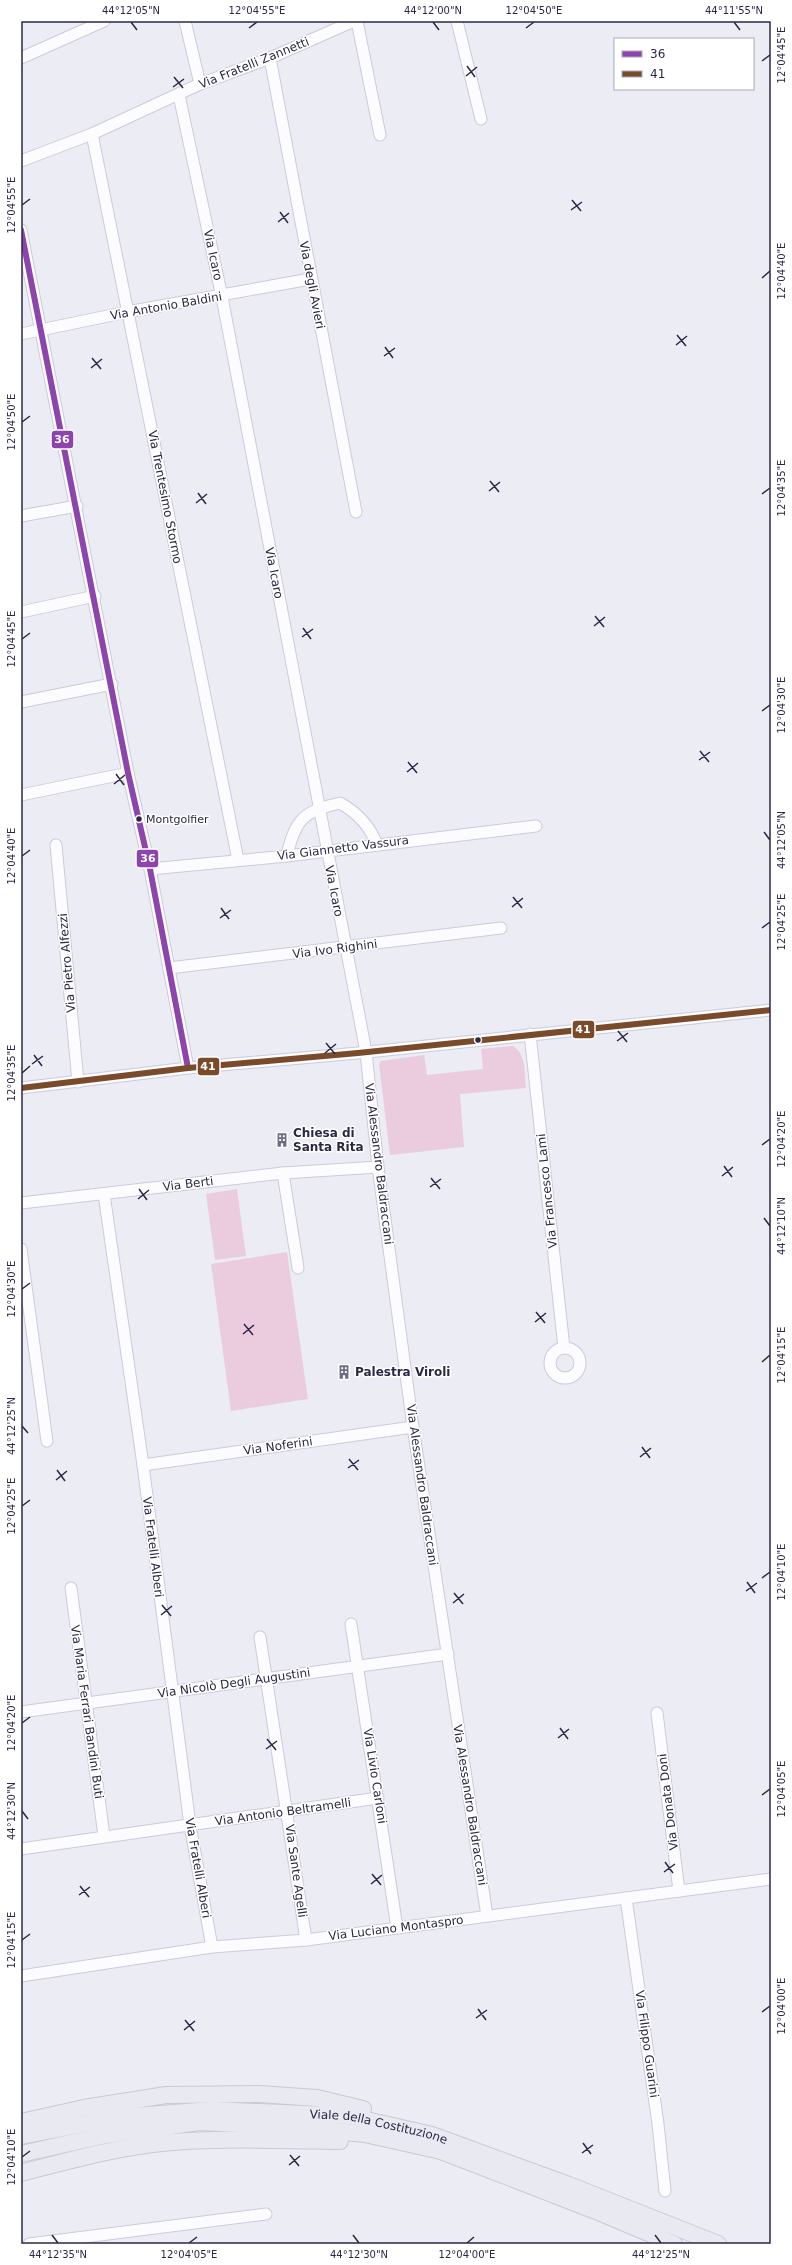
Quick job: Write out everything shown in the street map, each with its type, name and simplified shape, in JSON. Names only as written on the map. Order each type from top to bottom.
[{"type":"highway","points":[[21,2122],[84,2108],[166,2095],[259,2094],[317,2098],[413,2119],[432,2135]]},
{"type":"highway","name":"Viale della Costituzione","points":[[21,2136],[121,2117],[212,2110],[349,2116],[432,2135],[569,2185],[718,2244]]},
{"type":"highway","name":"Viale della Costituzione","points":[[21,2154],[106,2134],[198,2122],[282,2126],[365,2134],[441,2151],[596,2211],[674,2244]]},
{"type":"highway","points":[[21,2173],[95,2154],[172,2142],[260,2139],[357,2142],[416,2153],[441,2151]]},
{"type":"street","points":[[21,58],[104,21]]},
{"type":"street","points":[[185,21],[200,84]]},
{"type":"street","name":"Via Fratelli Zannetti","points":[[21,161],[92,134],[200,84],[270,58],[354,21]]},
{"type":"street","points":[[357,21],[380,135]]},
{"type":"street","points":[[457,21],[481,119]]},
{"type":"street","name":"Via degli Avieri","points":[[270,58],[310,279],[356,512]]},
{"type":"street","name":"Via Icaro","points":[[179,95],[222,296],[326,851],[366,1052]]},
{"type":"street","name":"Via Trentesimo Stormo","points":[[92,134],[238,860]]},
{"type":"street","points":[[21,230],[95,596],[128,773],[150,869],[188,1068]]},
{"type":"street","name":"Via Antonio Baldini","points":[[21,334],[127,312],[310,279]]},
{"type":"street","points":[[21,516],[77,506]]},
{"type":"street","points":[[21,612],[95,596]]},
{"type":"street","points":[[21,702],[112,684]]},
{"type":"street","points":[[21,796],[128,773]]},
{"type":"street","points":[[287,856],[292,835],[304,817],[318,808],[340,803],[355,812],[372,832],[377,845]]},
{"type":"street","name":"Via Giannetto Vassura","points":[[150,869],[287,856],[536,826]]},
{"type":"street","name":"Via Pietro Alfezzi","points":[[56,845],[78,1082]]},
{"type":"street","name":"Via Ivo Righini","points":[[169,968],[501,928]]},
{"type":"street","points":[[21,1088],[188,1068],[366,1052],[771,1010]]},
{"type":"street","name":"Via Francesco Lami","points":[[530,1034],[564,1348]]},
{"type":"street","name":"Via Alessandro Baldraccani","points":[[366,1052],[378,1166],[413,1427],[487,1916]]},
{"type":"street","name":"Via Berti","points":[[21,1203],[283,1173],[378,1166]]},
{"type":"street","points":[[283,1173],[298,1268]]},
{"type":"street","name":"Via Fratelli Alberi","points":[[104,1194],[143,1465],[190,1825],[212,1947]]},
{"type":"street","points":[[21,1249],[47,1441]]},
{"type":"street","name":"Via Noferini","points":[[143,1465],[413,1427]]},
{"type":"street","name":"Via Maria Ferrari Bandini Buti","points":[[70,1588],[104,1836]]},
{"type":"street","name":"Via Livio Carloni","points":[[351,1624],[397,1928]]},
{"type":"street","name":"Via Sante Agelli","points":[[260,1637],[306,1940]]},
{"type":"street","name":"Via Nicolò Degli Augustini","points":[[21,1712],[358,1665],[448,1654]]},
{"type":"street","name":"Via Donata Doni","points":[[658,1714],[679,1891]]},
{"type":"street","name":"Via Antonio Beltramelli","points":[[21,1849],[378,1798]]},
{"type":"street","name":"Via Luciano Montaspro","points":[[21,1976],[212,1947],[306,1940],[771,1879]]},
{"type":"street","name":"Via Filippo Guarini","points":[[626,1898],[658,2124],[665,2191]]},
{"type":"street","points":[[29,2244],[266,2214]]},
{"type":"shaded area","points":[[513,1046],[521,1054],[523,1059],[526,1088],[460,1094],[464,1147],[390,1155],[379,1064],[381,1061],[424,1055],[427,1075],[483,1069],[481,1049]]},
{"type":"shaded area","points":[[237,1189],[246,1256],[215,1260],[206,1194]]},
{"type":"shaded area","points":[[287,1252],[308,1399],[231,1411],[211,1264]]},
{"type":"transit line","name":"36","points":[[21,230],[128,773],[150,869],[188,1068]]},
{"type":"transit line","name":"41","points":[[21,1088],[188,1068],[358,1053],[771,1010]]},
{"type":"place","name":"Montgolfier","points":[[139,819]]},
{"type":"place","name":"Chiesa di Santa Rita","points":[[282,1140]]},
{"type":"place","name":"Palestra Viroli","points":[[344,1372]]}]
